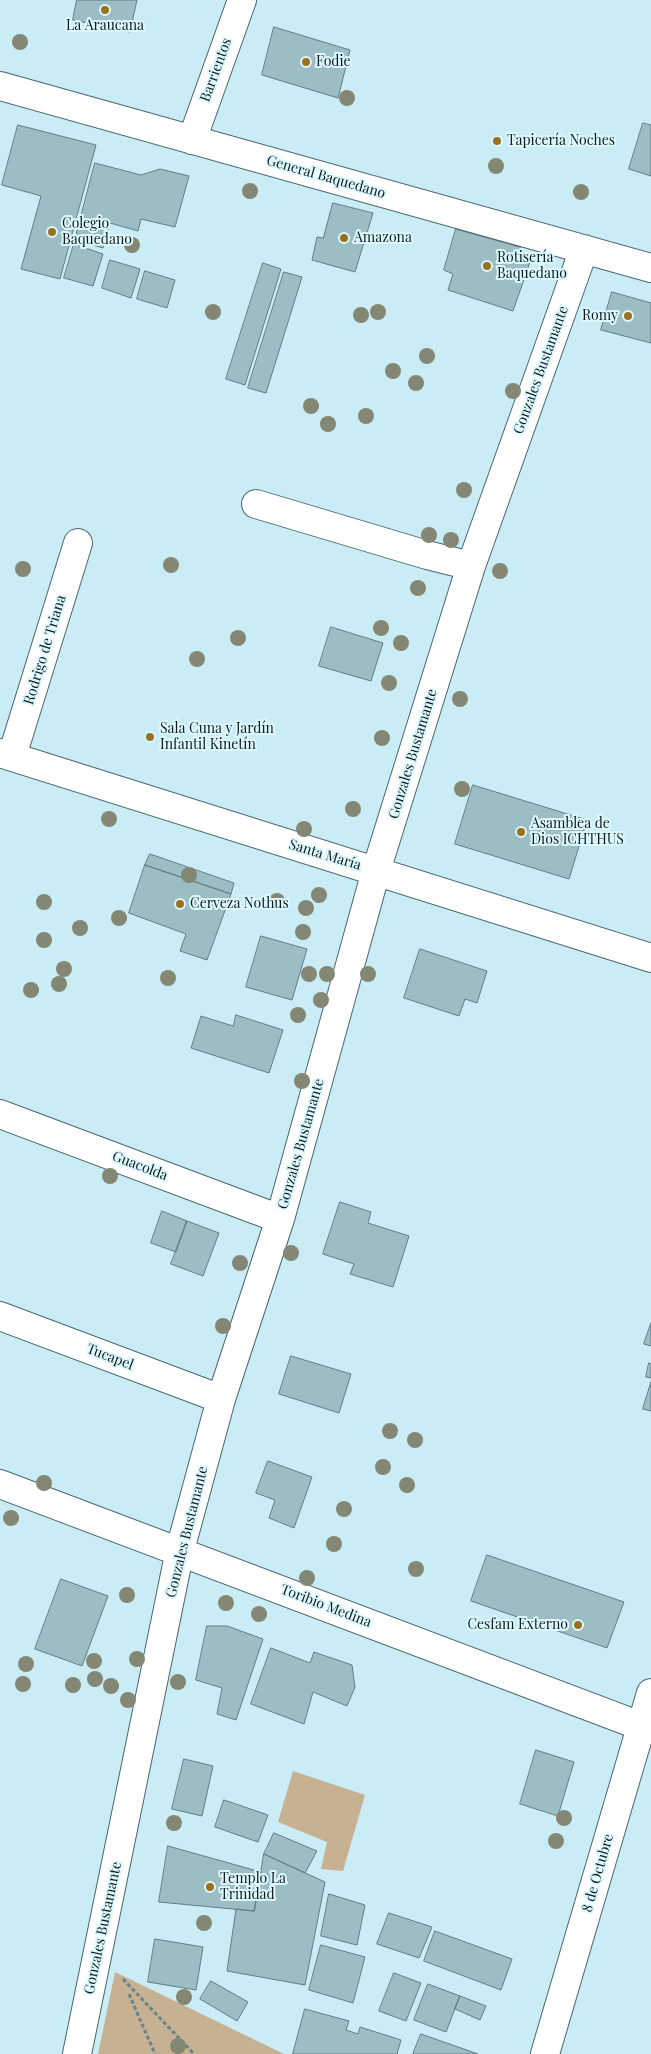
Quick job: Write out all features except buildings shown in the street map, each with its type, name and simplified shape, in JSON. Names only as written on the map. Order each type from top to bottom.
[{"type":"street","name":"Barrientos","points":[[192,140],[242,0]]},
{"type":"street","name":"General Baquedano","points":[[0,86],[651,268]]},
{"type":"street","name":"Gonzales Bustamante","points":[[77,2054],[180,1550],[221,1399],[280,1218],[376,871],[471,566],[584,249]]},
{"type":"street","points":[[256,504],[427,555],[471,566]]},
{"type":"street","name":"Rodrigo de Triana","points":[[6,755],[78,543]]},
{"type":"street","name":"Santa María","points":[[6,755],[651,958]]},
{"type":"street","name":"Guacolda","points":[[0,1114],[280,1218]]},
{"type":"street","name":"Tucapel","points":[[0,1316],[221,1399]]},
{"type":"street","name":"Toribio Medina","points":[[0,1484],[180,1550],[646,1728]]},
{"type":"street","name":"8 de Octubre","points":[[545,2054],[646,1728],[651,1693]]},
{"type":"path","points":[[98,1950],[115,1972],[194,2054]]},
{"type":"path","points":[[129,1994],[155,2054]]},
{"type":"shaded area","points":[[293,1771],[365,1795],[343,1871],[321,1869],[327,1842],[278,1822]]},
{"type":"shaded area","points":[[115,1972],[284,2054],[98,2054]]},
{"type":"place","name":"La Araucana","points":[[105,10]]},
{"type":"place","name":"Fodie","points":[[306,62]]},
{"type":"place","name":"Tapicería Noches","points":[[497,141]]},
{"type":"place","name":"Colegio Baquedano","points":[[52,232]]},
{"type":"place","name":"Amazona","points":[[344,238]]},
{"type":"place","name":"Rotisería Baquedano","points":[[487,266]]},
{"type":"place","name":"Romy","points":[[628,316]]},
{"type":"place","name":"Sala Cuna y Jardín Infantil Kinetín","points":[[150,737]]},
{"type":"place","name":"Asamblea de Dios ICHTHUS","points":[[521,832]]},
{"type":"place","name":"Cerveza Nothus","points":[[180,904]]},
{"type":"place","name":"Cesfam Externo","points":[[578,1625]]},
{"type":"place","name":"Templo La Trinidad","points":[[210,1887]]}]
